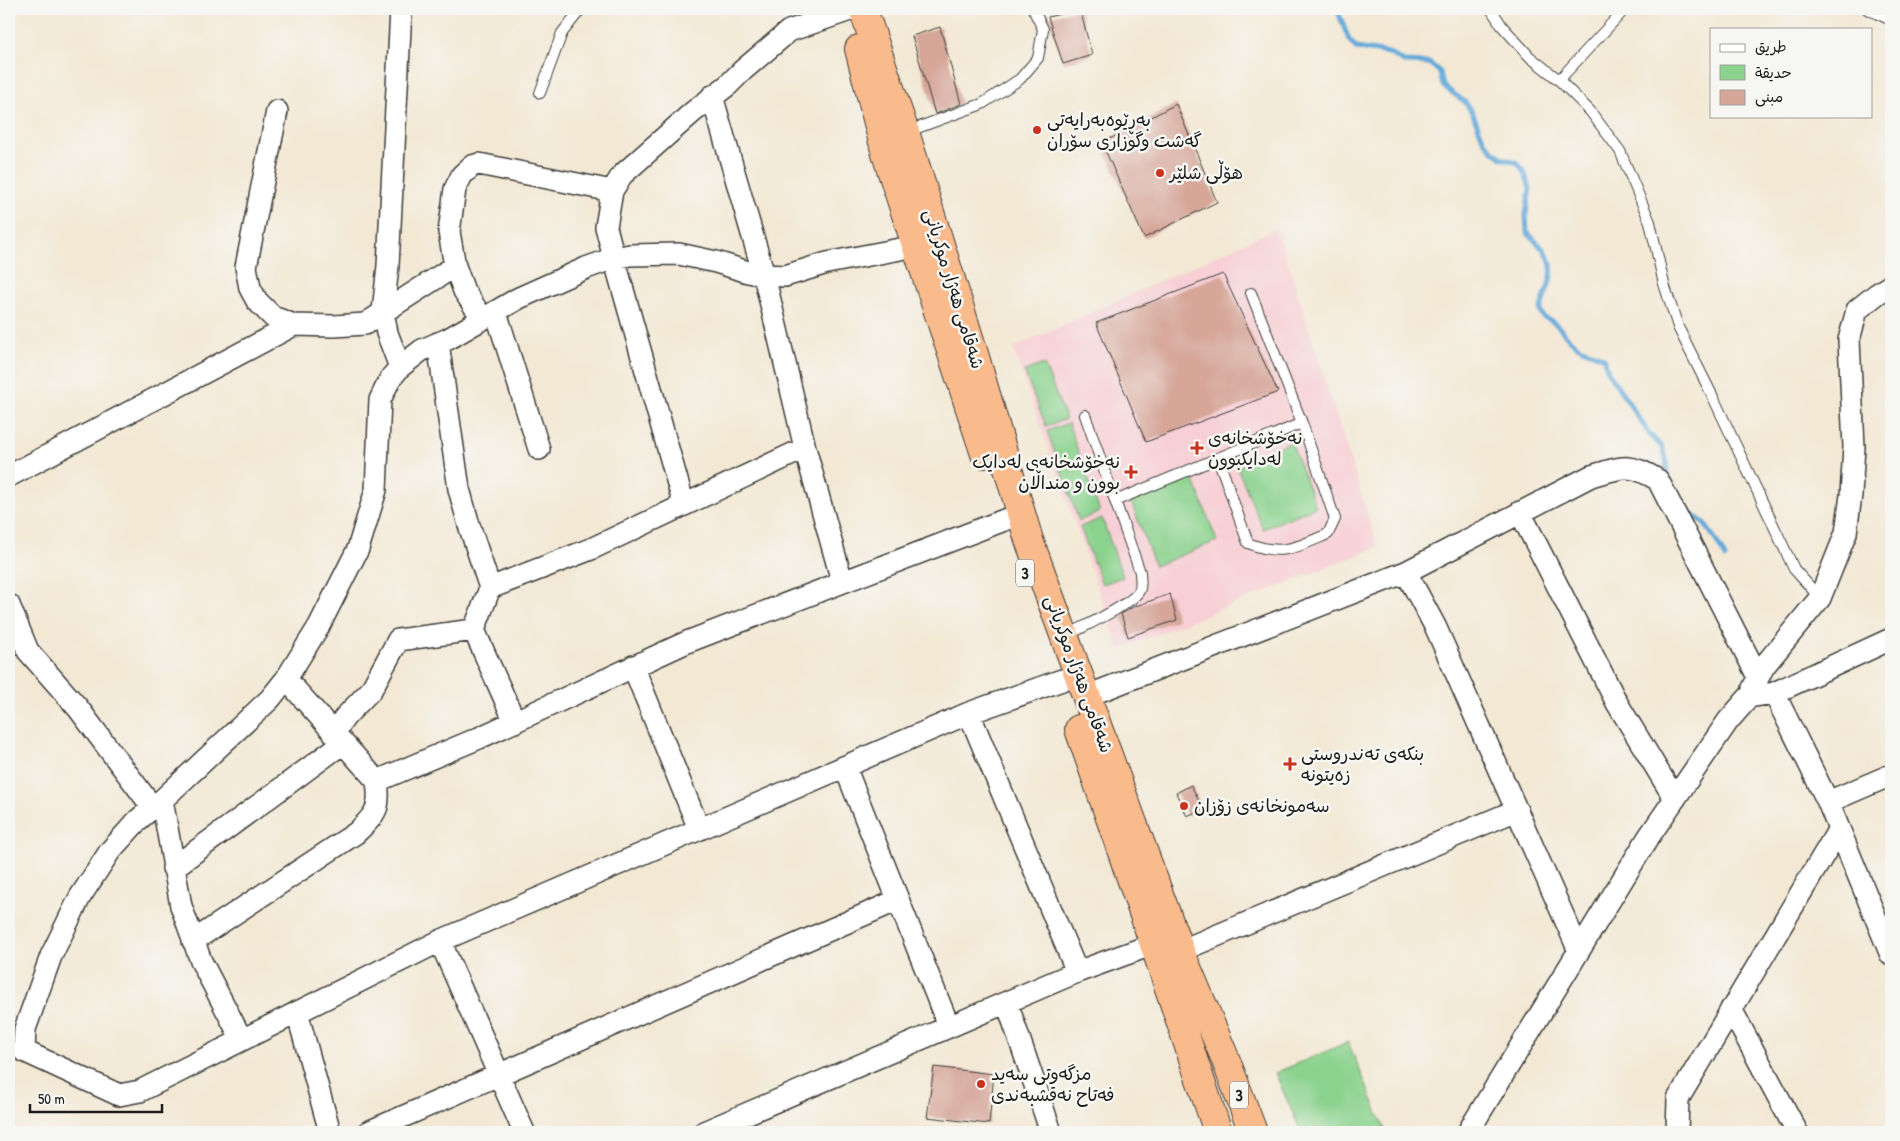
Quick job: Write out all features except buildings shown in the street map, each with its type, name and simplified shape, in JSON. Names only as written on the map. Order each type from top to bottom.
[{"type":"highway","name":"شەقامی ھەژار موکریانی","points":[[858,9],[905,132],[972,347],[1029,540],[1087,696],[1167,947],[1198,1070],[1218,1132]]},
{"type":"highway","name":"شەقامی ھەژار موکریانی","points":[[858,9],[886,154],[1062,680],[1167,947],[1225,1058],[1252,1132]]},
{"type":"highway","points":[[1198,1070],[1225,1058]]},
{"type":"street","points":[[400,367],[387,333],[384,311],[401,9]]},
{"type":"street","points":[[684,505],[606,226],[612,191],[622,175],[789,31],[858,9]]},
{"type":"street","points":[[712,96],[764,275],[805,448],[842,581]]},
{"type":"street","points":[[277,112],[246,267],[250,288],[258,301],[273,317],[294,325],[334,326],[365,324],[455,266]]},
{"type":"street","points":[[539,449],[489,315],[464,290],[455,266],[449,232],[455,189],[462,175],[472,166],[480,164],[612,191]]},
{"type":"street","points":[[916,246],[827,263],[785,276],[764,275],[679,254],[630,255],[614,258],[586,268],[519,298],[422,350],[400,367],[390,378],[380,400],[376,490],[358,549],[320,626],[286,679],[270,699],[158,804],[138,820],[110,851],[80,897],[50,956],[25,1029],[24,1050],[119,1095],[140,1091],[440,941],[969,713],[1062,680]]},
{"type":"street","points":[[1468,1132],[1648,838],[1728,721],[1750,697],[1764,666],[1820,598],[1846,534],[1851,495],[1854,447],[1849,340],[1857,310],[1891,285]]},
{"type":"street","points":[[9,476],[294,325]]},
{"type":"street","points":[[438,343],[459,489],[490,588],[474,630],[515,722]]},
{"type":"street","points":[[490,588],[592,549],[805,448]]},
{"type":"street","points":[[1087,696],[1406,572],[1591,476],[1620,467],[1641,469],[1658,480],[1758,677]]},
{"type":"street","points":[[1520,512],[1617,703],[1675,798]]},
{"type":"street","points":[[376,780],[515,722],[687,642],[842,581],[1007,520]]},
{"type":"street","points":[[1406,572],[1436,628],[1579,951]]},
{"type":"street","points":[[9,605],[28,651],[158,804],[181,906],[193,941],[200,960],[242,1040]]},
{"type":"street","points":[[173,868],[338,738],[345,717],[371,690],[398,640],[474,630]]},
{"type":"street","points":[[1750,697],[1774,693],[1891,639]]},
{"type":"street","points":[[633,666],[699,829]]},
{"type":"street","points":[[193,941],[356,833],[374,816],[379,797],[376,780],[286,679]]},
{"type":"street","points":[[1774,693],[1828,802],[1839,829],[1884,916],[1891,955]]},
{"type":"street","points":[[969,713],[1077,972]]},
{"type":"street","points":[[845,767],[950,1027]]},
{"type":"street","points":[[1828,802],[1891,775]]},
{"type":"street","points":[[704,1132],[1077,972],[1167,947],[1516,810]]},
{"type":"street","points":[[1678,1132],[1678,1099],[1839,829]]},
{"type":"street","points":[[368,1132],[898,900]]},
{"type":"street","points":[[440,941],[524,1132]]},
{"type":"street","points":[[1007,1003],[1051,1132]]},
{"type":"street","points":[[1731,1009],[1797,1132]]},
{"type":"street","points":[[297,1012],[330,1132]]},
{"type":"lane","points":[[540,93],[562,33],[581,9]]},
{"type":"lane","points":[[905,132],[982,104],[1020,79],[1038,58],[1043,29],[1034,9]]},
{"type":"lane","points":[[1491,9],[1502,26],[1530,57],[1559,80],[1590,111],[1620,151],[1650,222],[1664,284],[1678,327],[1794,569],[1820,598]]},
{"type":"lane","points":[[1559,80],[1625,9]]},
{"type":"lane","points":[[1867,9],[1891,20]]},
{"type":"lane","points":[[1218,458],[1248,543],[1265,550],[1288,550],[1328,534],[1335,519],[1302,423],[1250,293]]},
{"type":"lane","points":[[1065,636],[1129,601],[1139,591],[1140,572],[1085,415]]},
{"type":"lane","points":[[1115,501],[1302,423]]},
{"type":"shaded area","name":"نەخۆشخانەی لەدایکبوون","points":[[1277,228],[1378,547],[1119,649],[1013,348]]},
{"type":"green space","points":[[1044,364],[1066,419],[1046,426],[1024,371]]},
{"type":"green space","points":[[1068,423],[1100,512],[1079,521],[1047,431]]},
{"type":"green space","points":[[1291,442],[1316,507],[1263,529],[1237,467]]},
{"type":"green space","points":[[1193,478],[1217,541],[1155,566],[1131,502]]},
{"type":"green space","points":[[1102,518],[1123,577],[1102,584],[1080,527]]},
{"type":"green space","points":[[1348,1042],[1386,1132],[1301,1132],[1275,1073]]},
{"type":"waterway","points":[[1337,9],[1349,40],[1356,48],[1389,53],[1404,62],[1429,63],[1440,72],[1443,86],[1465,102],[1473,114],[1484,141],[1502,158],[1518,163],[1525,174],[1530,188],[1526,214],[1527,232],[1544,250],[1551,265],[1550,280],[1540,311],[1543,317],[1555,323],[1573,343],[1604,358],[1608,372],[1650,435],[1662,447],[1666,458],[1667,479]]},
{"type":"waterway","points":[[1681,506],[1704,524],[1725,558]]},
{"type":"place","name":"بەڕێوەبەرایەتی گەشت وگوزاری سۆران","points":[[1037,130]]},
{"type":"place","name":"هۆڵی شلێر","points":[[1160,173]]},
{"type":"place","name":"نەخۆشخانەی لەدایکبوون","points":[[1197,448]]},
{"type":"place","name":"نەخۆشخانەی لەدایک بوون و منداڵان","points":[[1131,472]]},
{"type":"place","name":"بنکەی تەندروستی زەیتونە","points":[[1290,764]]},
{"type":"place","name":"سەمونخانەی زۆزان","points":[[1184,806]]},
{"type":"place","name":"مزگەوتی سەید فەتاح نەقشبەندی","points":[[981,1084]]}]
